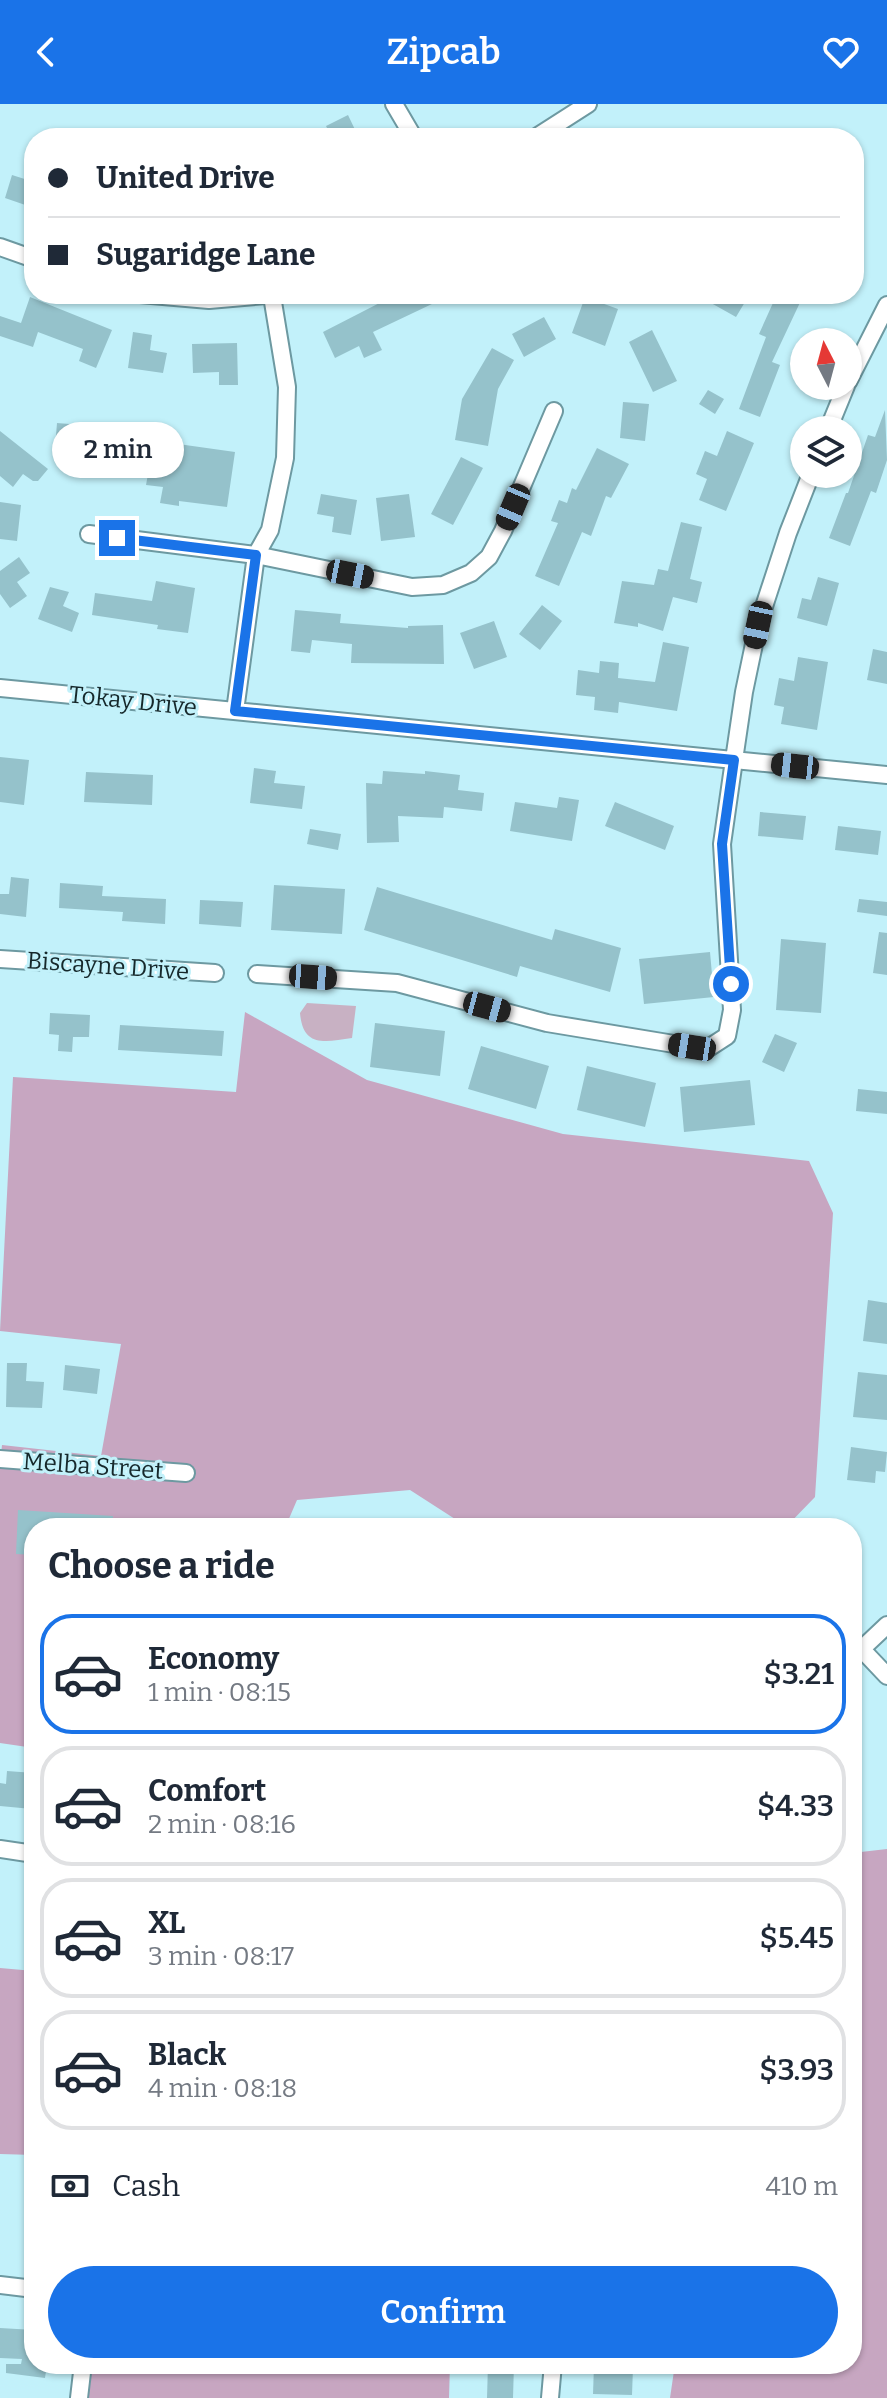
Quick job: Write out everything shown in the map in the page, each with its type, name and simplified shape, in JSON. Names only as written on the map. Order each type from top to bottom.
[{"type":"street","points":[[394,104],[408,128]]},
{"type":"street","points":[[551,128],[588,104]]},
{"type":"street","points":[[0,247],[24,255]]},
{"type":"street","points":[[235,711],[256,555],[270,530],[288,421],[285,364],[276,304]]},
{"type":"street","points":[[862,354],[887,305]]},
{"type":"street","points":[[89,534],[256,555],[412,587],[443,585],[471,573],[489,557],[554,411]]},
{"type":"street","points":[[257,974],[397,983],[547,1023],[692,1047],[710,1047],[727,1036],[732,1010],[722,844],[734,760],[758,625],[806,488]]},
{"type":"street","name":"Tokay Drive","points":[[0,688],[887,775]]},
{"type":"street","name":"Biscayne Drive","points":[[0,959],[215,973]]},
{"type":"street","name":"Melba Street","points":[[0,1459],[186,1473]]},
{"type":"street","points":[[862,1644],[887,1625]]},
{"type":"street","points":[[862,1655],[887,1676]]},
{"type":"street","points":[[0,1849],[24,1853]]},
{"type":"street","points":[[0,2285],[24,2288]]},
{"type":"street","points":[[79,2398],[82,2374]]},
{"type":"street","points":[[550,2398],[552,2374]]},
{"type":"shaded area","points":[[307,1003],[356,1006],[352,1038],[324,1041],[311,1037],[302,1024],[300,1013]]},
{"type":"shaded area","points":[[245,1012],[367,1080],[563,1134],[809,1161],[833,1213],[815,1497],[795,1518],[453,1518],[410,1490],[297,1500],[289,1518],[24,1518],[24,1747],[0,1743],[2,1445],[101,1456],[121,1344],[0,1331],[13,1077],[236,1092]]},
{"type":"shaded area","points":[[887,1849],[887,2398],[670,2398],[674,2374],[862,2374],[862,1852]]},
{"type":"shaded area","points":[[0,1968],[24,1970],[24,2155],[0,2154]]},
{"type":"shaded area","points":[[88,2374],[450,2374],[449,2398],[86,2398]]},
{"type":"building","points":[[348,115],[354,128],[327,128]]},
{"type":"building","points":[[12,175],[24,179],[24,205],[5,198]]},
{"type":"building","points":[[28,304],[47,304],[112,330],[96,368],[79,361],[83,349],[38,332],[33,347],[0,336],[0,316],[21,323]]},
{"type":"building","points":[[378,304],[432,304],[373,332],[382,350],[364,358],[359,346],[335,358],[323,332]]},
{"type":"building","points":[[582,304],[604,304],[618,309],[605,346],[572,333]]},
{"type":"building","points":[[713,304],[744,304],[736,317]]},
{"type":"building","points":[[772,304],[799,304],[772,362],[780,365],[760,417],[739,409],[766,337],[759,334]]},
{"type":"building","points":[[544,317],[556,339],[524,357],[512,334]]},
{"type":"building","points":[[652,330],[677,381],[653,392],[629,342]]},
{"type":"building","points":[[133,332],[152,335],[150,350],[167,353],[163,373],[128,368]]},
{"type":"building","points":[[237,343],[238,385],[219,385],[219,372],[193,373],[192,344]]},
{"type":"building","points":[[492,348],[514,360],[498,389],[488,446],[455,440],[462,399]]},
{"type":"building","points":[[708,390],[724,399],[715,414],[699,404]]},
{"type":"building","points":[[623,402],[649,404],[645,441],[620,438]]},
{"type":"building","points":[[885,410],[887,460],[876,493],[871,491],[850,546],[829,538],[846,493],[850,488],[862,488],[862,452],[868,435],[875,437]]},
{"type":"building","points":[[57,423],[94,426],[92,451],[55,448]]},
{"type":"building","points":[[0,431],[48,469],[38,481],[23,474],[13,487],[0,476]]},
{"type":"building","points":[[727,431],[754,443],[726,511],[699,500],[707,479],[696,474],[705,451],[717,456]]},
{"type":"building","points":[[104,442],[163,450],[164,442],[235,452],[227,507],[179,501],[179,506],[160,503],[163,487],[146,485],[148,474],[100,468]]},
{"type":"building","points":[[597,448],[629,464],[611,498],[606,496],[591,536],[582,532],[559,586],[535,576],[558,523],[551,521],[559,500],[567,503],[572,488],[576,490]]},
{"type":"building","points":[[461,457],[483,468],[453,525],[431,514]]},
{"type":"building","points":[[321,494],[357,500],[351,535],[332,532],[334,517],[317,514]]},
{"type":"building","points":[[409,494],[415,537],[381,541],[376,498]]},
{"type":"building","points":[[0,502],[21,505],[17,541],[0,539]]},
{"type":"building","points":[[681,522],[702,527],[690,579],[702,582],[697,603],[673,597],[663,631],[638,623],[638,627],[614,623],[622,581],[654,585],[658,569],[668,571]]},
{"type":"building","points":[[19,557],[30,573],[17,582],[27,596],[10,608],[0,594],[0,571]]},
{"type":"building","points":[[818,577],[839,583],[827,626],[797,618],[802,598],[811,600]]},
{"type":"building","points":[[156,581],[195,588],[188,633],[92,615],[95,593],[152,601]]},
{"type":"building","points":[[50,587],[69,592],[63,606],[79,613],[72,632],[38,619]]},
{"type":"building","points":[[542,605],[562,621],[540,650],[519,634]]},
{"type":"building","points":[[295,610],[341,614],[340,623],[408,628],[443,625],[444,664],[351,663],[352,644],[312,640],[310,653],[291,651]]},
{"type":"building","points":[[494,621],[507,657],[474,669],[460,633]]},
{"type":"building","points":[[663,642],[689,647],[677,711],[619,702],[618,713],[594,710],[595,697],[576,695],[578,670],[599,673],[600,661],[619,663],[618,678],[655,682]]},
{"type":"building","points":[[873,649],[887,652],[887,684],[867,680]]},
{"type":"building","points":[[798,657],[828,662],[817,730],[781,724],[784,707],[774,705],[779,678],[794,681]]},
{"type":"building","points":[[0,757],[29,760],[24,805],[0,802]]},
{"type":"building","points":[[254,768],[276,771],[274,783],[305,786],[302,809],[250,803]]},
{"type":"building","points":[[383,771],[460,775],[458,790],[484,793],[482,811],[444,807],[443,818],[398,816],[399,842],[367,843],[366,783],[382,784]]},
{"type":"building","points":[[86,772],[153,775],[152,805],[84,802]]},
{"type":"building","points":[[559,797],[579,800],[572,841],[510,831],[515,802],[557,808]]},
{"type":"building","points":[[615,802],[674,826],[665,850],[605,826]]},
{"type":"building","points":[[760,812],[806,816],[803,840],[758,836]]},
{"type":"building","points":[[838,826],[881,831],[878,855],[835,850]]},
{"type":"building","points":[[310,829],[341,834],[338,850],[307,844]]},
{"type":"building","points":[[11,877],[29,879],[26,917],[0,914],[0,894],[9,894]]},
{"type":"building","points":[[60,883],[103,886],[102,896],[166,899],[165,924],[122,921],[123,912],[59,908]]},
{"type":"building","points":[[274,885],[345,889],[342,934],[271,930]]},
{"type":"building","points":[[377,887],[552,940],[555,929],[621,948],[610,992],[520,966],[517,977],[364,930]]},
{"type":"building","points":[[859,899],[887,902],[887,916],[857,912]]},
{"type":"building","points":[[200,900],[243,902],[241,927],[199,924]]},
{"type":"building","points":[[879,932],[887,933],[887,975],[873,973]]},
{"type":"building","points":[[781,939],[826,943],[821,1013],[776,1010]]},
{"type":"building","points":[[710,952],[714,997],[644,1004],[639,959]]},
{"type":"building","points":[[50,1013],[90,1015],[89,1037],[73,1037],[72,1052],[58,1051],[59,1035],[49,1034]]},
{"type":"building","points":[[375,1023],[445,1031],[440,1076],[370,1067]]},
{"type":"building","points":[[120,1025],[224,1031],[222,1056],[118,1050]]},
{"type":"building","points":[[775,1034],[797,1043],[784,1072],[762,1062]]},
{"type":"building","points":[[481,1046],[549,1066],[536,1109],[468,1089]]},
{"type":"building","points":[[587,1066],[656,1083],[645,1127],[577,1110]]},
{"type":"building","points":[[750,1080],[755,1125],[684,1132],[680,1087]]},
{"type":"building","points":[[858,1089],[887,1092],[887,1114],[856,1111]]},
{"type":"building","points":[[868,1300],[887,1303],[887,1344],[863,1341]]},
{"type":"building","points":[[7,1363],[27,1363],[26,1381],[44,1382],[42,1408],[6,1407]]},
{"type":"building","points":[[65,1365],[100,1369],[97,1394],[63,1390]]},
{"type":"building","points":[[858,1372],[887,1375],[887,1420],[853,1417]]},
{"type":"building","points":[[851,1447],[887,1452],[885,1472],[876,1471],[875,1483],[847,1480]]},
{"type":"building","points":[[18,1510],[113,1516],[24,1518],[24,1554],[16,1554]]},
{"type":"building","points":[[7,1771],[24,1772],[24,1808],[0,1806],[0,1783],[6,1784]]},
{"type":"building","points":[[0,2328],[24,2329],[24,2374],[46,2374],[45,2378],[6,2373],[6,2364],[21,2364],[22,2359],[0,2358]]},
{"type":"building","points":[[488,2374],[514,2374],[513,2398],[487,2398]]},
{"type":"building","points":[[594,2374],[633,2374],[632,2395],[593,2394]]},
{"type":"route","points":[[117,538],[256,555],[235,711],[734,760],[722,844],[731,984]]}]
